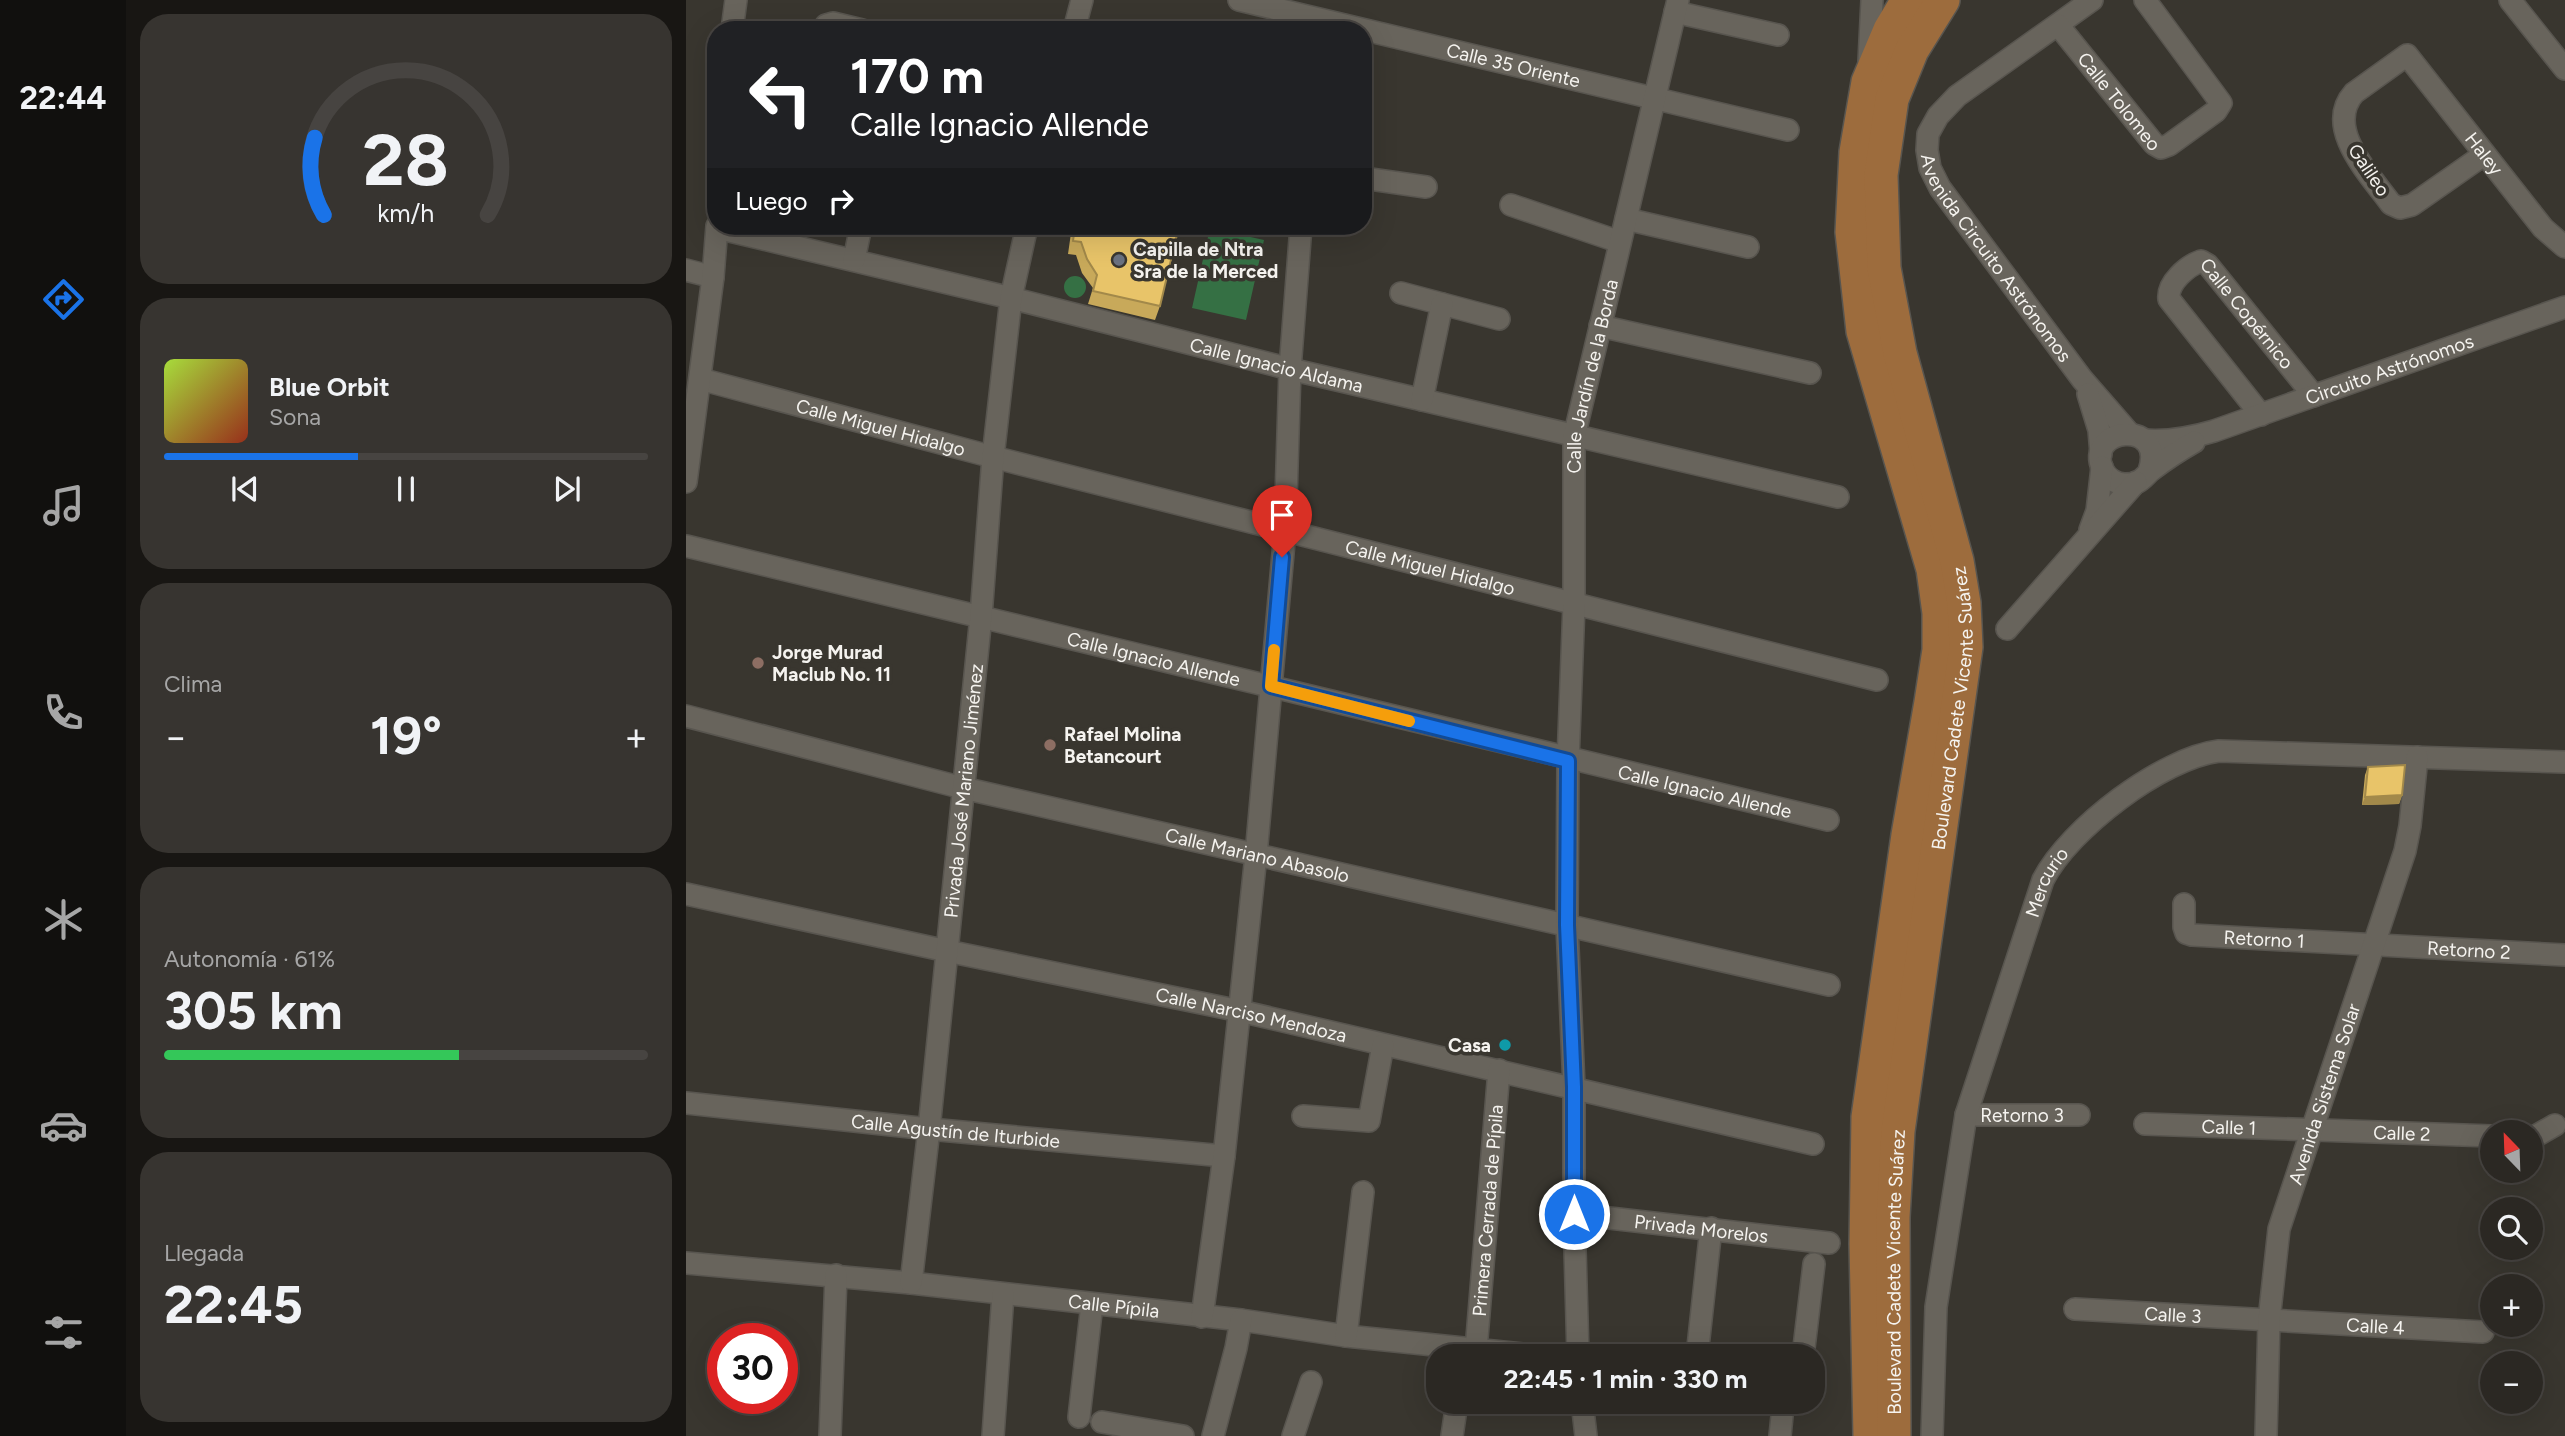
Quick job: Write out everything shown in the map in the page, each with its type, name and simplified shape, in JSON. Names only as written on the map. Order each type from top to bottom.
[{"type":"main road","name":"Boulevard Cadete Vicente Suárez","points":[[1870,1436],[1866,1244],[1868,1117],[1908,835],[1939,650],[1939,613],[1933,569],[1863,331],[1852,232],[1856,152],[1868,82],[1891,30],[1908,0]]},
{"type":"main road","name":"Boulevard Cadete Vicente Suárez","points":[[1894,1436],[1893,1217],[1898,1130],[1966,647],[1964,603],[1957,561],[1900,353],[1884,268],[1881,175],[1892,99],[1912,50],[1943,0]]},
{"type":"street","points":[[736,0],[738,21]]},
{"type":"street","points":[[1076,21],[1082,0]]},
{"type":"street","name":"Calle 35 Oriente","points":[[1239,0],[1323,17]]},
{"type":"street","points":[[1868,82],[1872,0]]},
{"type":"street","name":"Avenida Circuito Astrónomos","points":[[2092,0],[1957,96],[1938,116],[1928,134],[1927,150],[1930,168],[1940,187],[2082,379],[2136,437]]},
{"type":"street","name":"Calle Tolomeo","points":[[2058,24],[2154,144],[2161,148],[2207,118],[2221,103],[2145,0]]},
{"type":"street","points":[[2510,0],[2565,69]]},
{"type":"street","points":[[1677,6],[1778,36]]},
{"type":"street","name":"Calle Jardín de la Borda","points":[[1578,1344],[1574,1087],[1567,925],[1568,761],[1574,604],[1574,437],[1677,6]]},
{"type":"street","name":"Calle 35 Oriente","points":[[1372,29],[1788,130]]},
{"type":"street","name":"Haley","points":[[2407,55],[2543,228],[2565,247]]},
{"type":"street","name":"Galileo","points":[[2407,55],[2354,93],[2344,110],[2350,149],[2391,204],[2400,208],[2412,205],[2485,153]]},
{"type":"street","points":[[1372,179],[1426,187]]},
{"type":"street","points":[[1511,205],[1620,242]]},
{"type":"street","points":[[1626,219],[1748,247]]},
{"type":"street","points":[[686,482],[716,235]]},
{"type":"street","name":"Calle Ignacio Aldama","points":[[750,235],[1290,369],[1838,497]]},
{"type":"street","points":[[854,260],[859,235]]},
{"type":"street","name":"Privada José Mariano Jiménez","points":[[911,1283],[981,616],[993,457],[1011,298],[1025,235]]},
{"type":"street","points":[[1202,1317],[1224,1156],[1256,855],[1284,531],[1290,369],[1300,235]]},
{"type":"street","name":"Calle Copérnico","points":[[2261,415],[2169,299],[2171,285],[2193,264],[2201,261],[2208,265],[2314,396]]},
{"type":"street","points":[[686,270],[713,277]]},
{"type":"street","points":[[1401,293],[1499,319]]},
{"type":"street","points":[[1422,400],[1442,304]]},
{"type":"street","name":"Circuito Astrónomos","points":[[2136,437],[2175,441],[2214,431],[2565,307]]},
{"type":"street","points":[[1600,326],[1811,373]]},
{"type":"street","name":"Calle Miguel Hidalgo","points":[[700,379],[993,457],[1877,680]]},
{"type":"street","name":"Avenida Circuito Astrónomos","points":[[2082,379],[2095,411],[2101,460]]},
{"type":"street","name":"Circuito Astrónomos","points":[[2007,629],[2143,477],[2176,452],[2214,431]]},
{"type":"street","points":[[2136,437],[2152,455],[2143,477],[2120,484],[2112,480],[2101,460],[2106,443],[2112,438],[2136,437]]},
{"type":"street","name":"Circuito Astrónomos","points":[[2087,538],[2098,511],[2101,460]]},
{"type":"street","name":"Calle Ignacio Allende","points":[[686,546],[1271,686],[1568,761],[1828,820]]},
{"type":"street","name":"Calle Mariano Abasolo","points":[[686,716],[963,788],[1829,985]]},
{"type":"street","name":"Mercurio","points":[[1932,1436],[1936,1307],[1966,1115],[2043,880],[2052,862],[2110,804],[2186,759],[2203,753],[2219,751],[2565,762]]},
{"type":"street","name":"Avenida Sistema Solar","points":[[2266,1436],[2269,1320],[2279,1229],[2405,851],[2417,757]]},
{"type":"street","name":"Calle Narciso Mendoza","points":[[686,894],[1240,1011],[1813,1144]]},
{"type":"street","name":"Retorno 1","points":[[2185,904],[2184,927],[2186,933],[2192,935],[2374,944]]},
{"type":"street","name":"Retorno 2","points":[[2374,944],[2565,955]]},
{"type":"street","points":[[1303,1116],[1369,1121],[1382,1045]]},
{"type":"street","name":"Primera Cerrada de Pípila","points":[[1476,1344],[1499,1070]]},
{"type":"street","name":"Calle Agustín de Iturbide","points":[[686,1103],[1224,1156]]},
{"type":"street","name":"Retorno 3","points":[[1966,1115],[2079,1115]]},
{"type":"street","name":"Calle 1","points":[[2145,1124],[2312,1130]]},
{"type":"street","points":[[2543,1132],[2555,1125]]},
{"type":"street","name":"Calle 2","points":[[2312,1130],[2480,1136]]},
{"type":"street","points":[[1346,1336],[1363,1192]]},
{"type":"street","name":"Privada Morelos","points":[[1574,1214],[1829,1243]]},
{"type":"street","points":[[1698,1344],[1711,1228]]},
{"type":"street","name":"Calle Pípila","points":[[686,1263],[911,1283],[1241,1320],[1426,1345]]},
{"type":"street","points":[[1804,1344],[1814,1264]]},
{"type":"street","points":[[830,1436],[836,1275]]},
{"type":"street","points":[[993,1436],[1003,1294]]},
{"type":"street","points":[[1079,1417],[1092,1304]]},
{"type":"street","name":"Calle 3","points":[[2075,1309],[2269,1320]]},
{"type":"street","points":[[1213,1436],[1241,1320]]},
{"type":"street","name":"Calle 4","points":[[2269,1320],[2480,1332]]},
{"type":"street","points":[[1293,1436],[1311,1382]]},
{"type":"street","points":[[1452,1436],[1455,1414]]},
{"type":"street","points":[[1583,1414],[1586,1436]]},
{"type":"street","points":[[1780,1436],[1782,1414]]},
{"type":"street","points":[[1102,1422],[1183,1436]]},
{"type":"green space","points":[[1208,235],[1242,235],[1264,240],[1246,320],[1192,308]]},
{"type":"green space","points":[[1075,276],[1083,279],[1086,287],[1083,295],[1075,298],[1067,295],[1064,287],[1067,279]]},
{"type":"building","name":"Capilla de Ntra Sra de la Merced","points":[[1074,235],[1177,235],[1160,306],[1093,291],[1097,275],[1081,242],[1073,241]]},
{"type":"building","points":[[2405,765],[2402,795],[2365,797],[2368,767]]},
{"type":"slow traffic","points":[[1274,650],[1271,686],[1409,721]]},
{"type":"place","name":"Capilla de Ntra Sra de la Merced","points":[[1119,260]]},
{"type":"place","name":"Jorge Murad Maclub No. 11","points":[[758,663]]},
{"type":"place","name":"Rafael Molina Betancourt","points":[[1050,745]]},
{"type":"place","name":"Casa","points":[[1505,1045]]},
{"type":"route","points":[[1282,557],[1271,686],[1568,761],[1567,925],[1574,1087],[1574,1214]]}]
